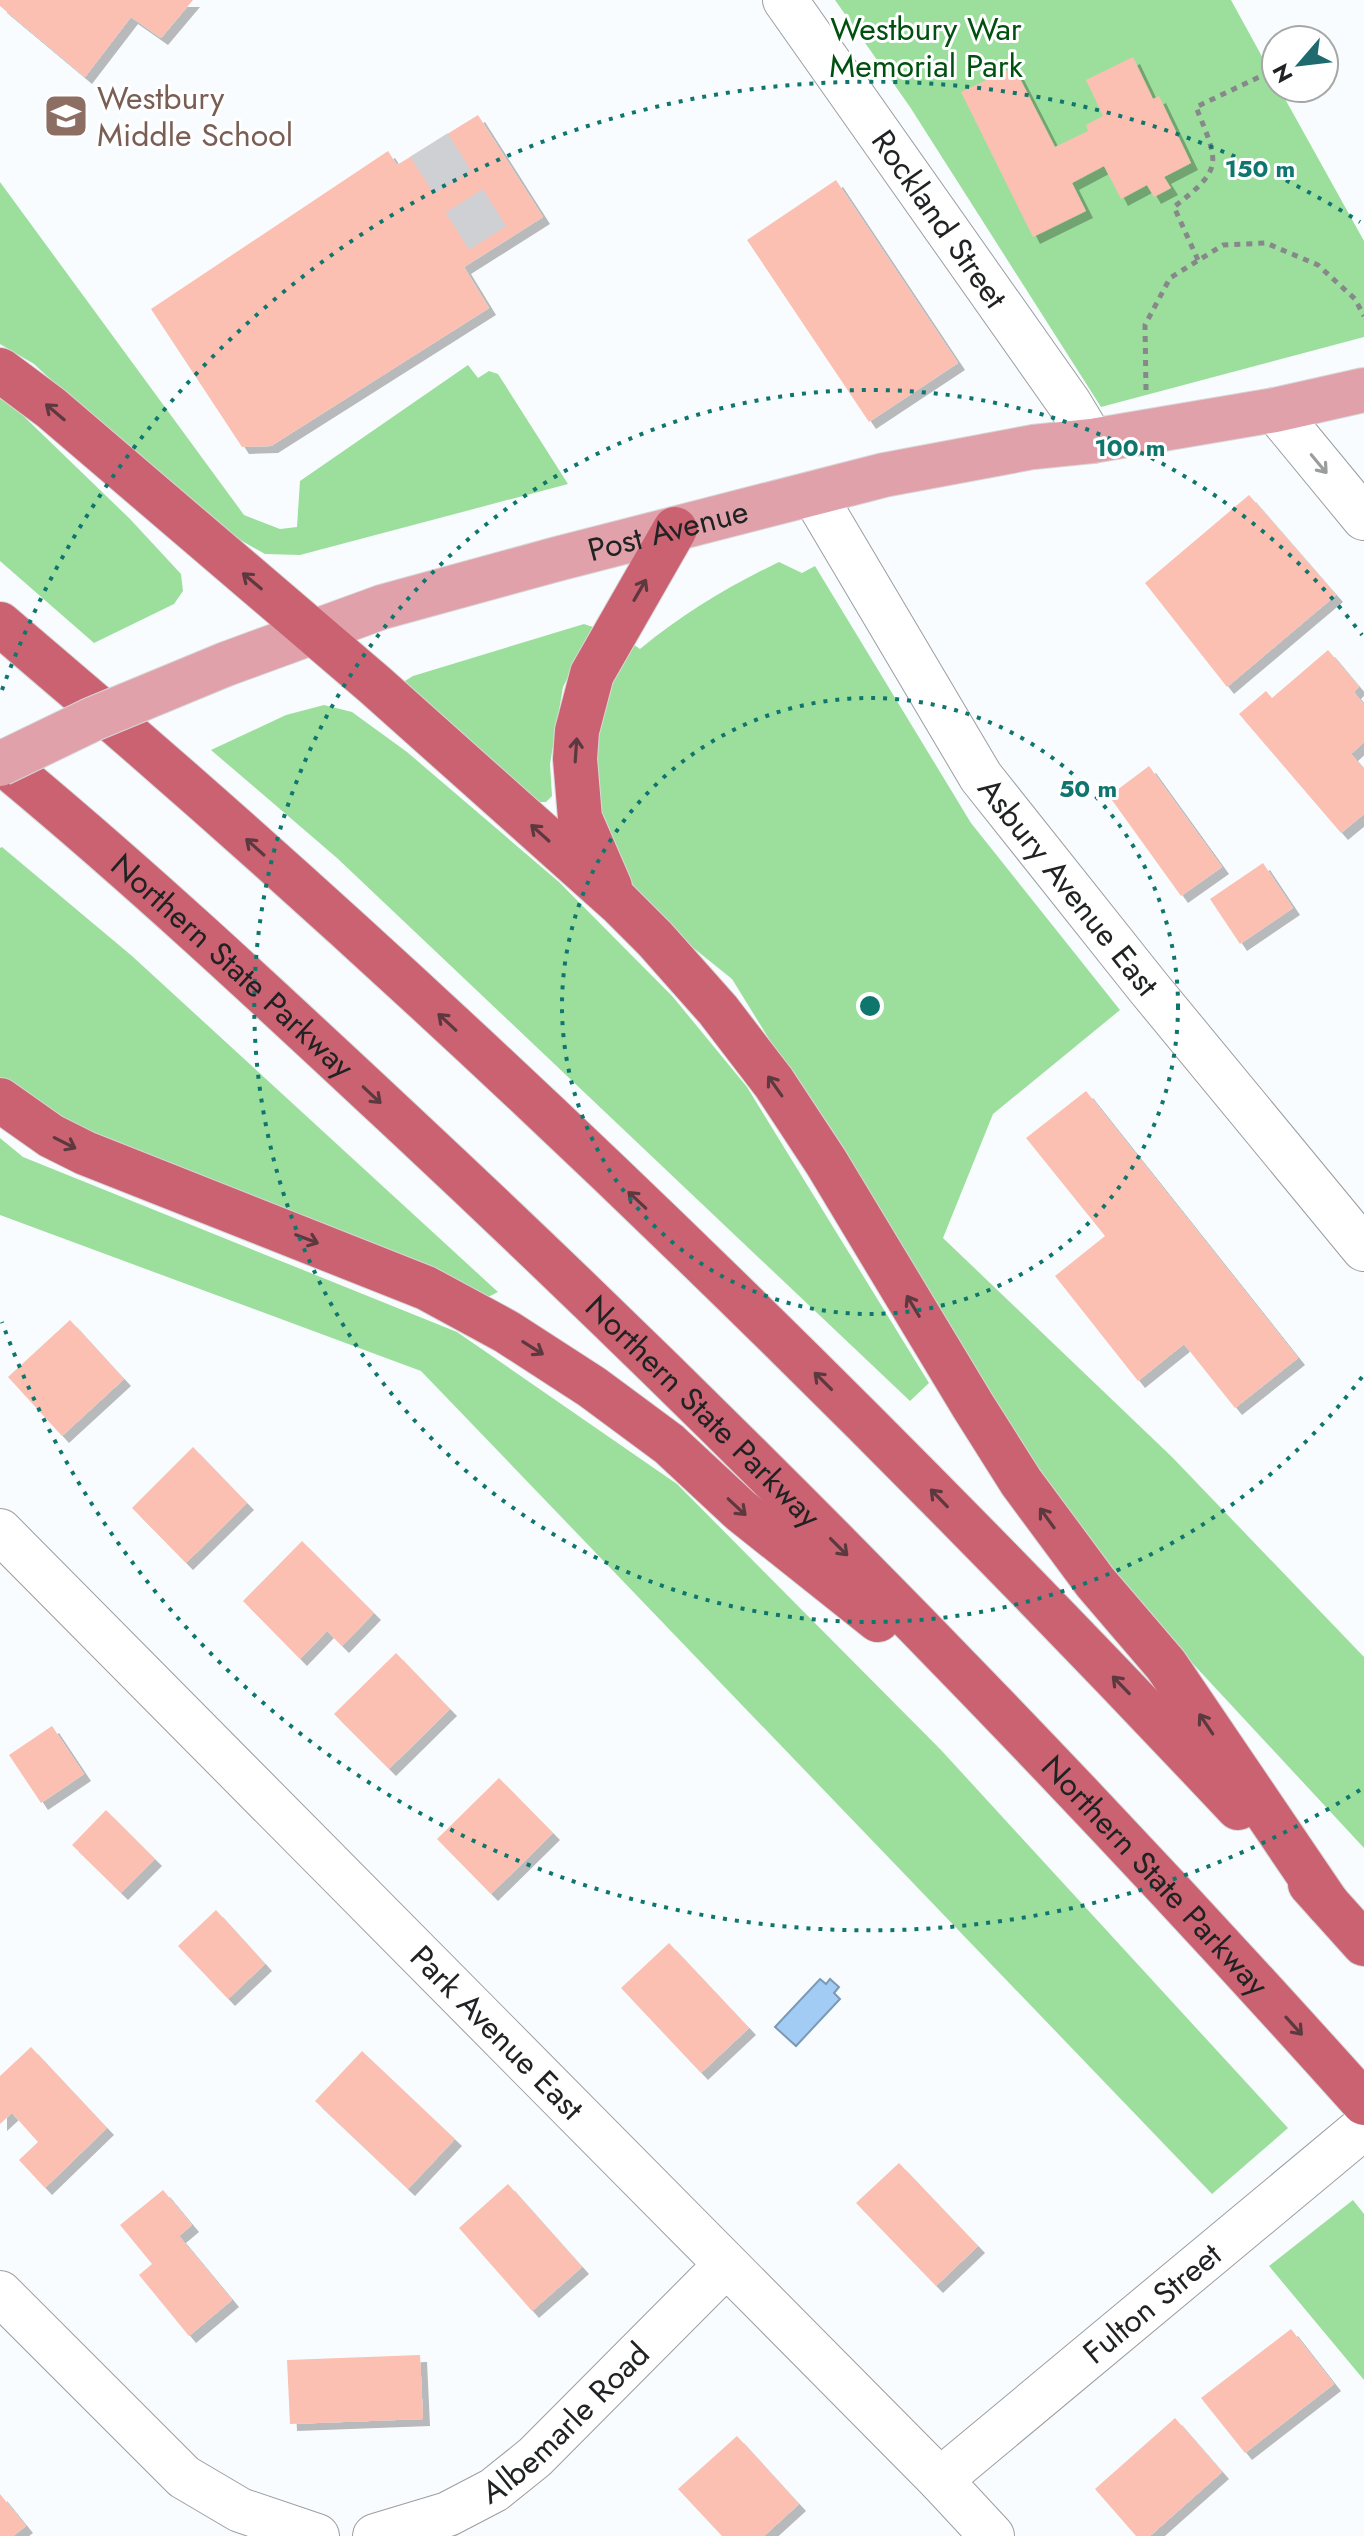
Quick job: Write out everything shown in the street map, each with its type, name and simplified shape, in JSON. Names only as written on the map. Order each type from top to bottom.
[{"type":"highway","points":[[0,370],[51,408],[312,631],[619,903],[708,999],[774,1083],[826,1162],[1021,1482],[1095,1582],[1166,1665],[1328,1904]]},
{"type":"highway","points":[[619,903],[603,876],[580,818],[575,759],[577,731],[592,674],[675,529]]},
{"type":"highway","points":[[0,624],[169,769],[372,953],[757,1316],[1011,1572],[1364,1944]]},
{"type":"highway","name":"Northern State Parkway","points":[[0,762],[66,816],[284,1013],[606,1314],[1032,1743],[1134,1850],[1364,2103]]},
{"type":"highway","points":[[0,1100],[51,1136],[85,1153],[426,1288],[507,1332],[592,1387],[669,1444],[741,1511],[1032,1743]]},
{"type":"main road","name":"Post Avenue","points":[[0,762],[93,719],[226,664],[382,607],[884,475],[1033,447],[1092,441],[1275,410],[1364,390]]},
{"type":"street","name":"Rockland Street","points":[[785,0],[1069,403],[1092,441]]},
{"type":"street","points":[[1275,410],[1364,518]]},
{"type":"street","name":"Asbury Avenue East","points":[[814,495],[981,777],[1148,987],[1364,1249]]},
{"type":"street","name":"Park Avenue East","points":[[0,1531],[992,2536]]},
{"type":"street","name":"Fulton Street","points":[[940,2480],[1364,2127]]},
{"type":"street","name":"Albemarle Road","points":[[375,2536],[448,2514],[494,2490],[535,2457],[726,2265]]},
{"type":"street","points":[[0,2293],[184,2477],[240,2510],[317,2536]]},
{"type":"path","points":[[1198,260],[1174,207],[1199,187],[1212,171],[1212,147],[1196,107],[1260,77]]},
{"type":"path","points":[[1146,391],[1145,325],[1170,278],[1223,245],[1266,243],[1318,265],[1355,299],[1364,316]]},
{"type":"green space","name":"Westbury War Memorial Park","points":[[835,0],[1231,0],[1260,53],[1260,104],[1288,104],[1364,241],[1364,337],[1101,407],[910,107]]},
{"type":"green space","points":[[0,182],[244,515],[280,529],[297,527],[300,481],[468,365],[478,378],[489,371],[498,374],[568,484],[300,555],[265,554],[198,516],[34,364],[0,344]]},
{"type":"green space","points":[[0,397],[10,403],[130,519],[181,574],[183,591],[174,604],[94,643],[0,561]]},
{"type":"green space","points":[[779,562],[802,573],[815,566],[971,823],[1120,1010],[993,1114],[943,1238],[1172,1457],[1364,1657],[1364,1848],[1105,1569],[991,1398],[732,979],[650,913],[606,840],[588,777],[595,717],[630,642],[640,649],[706,601]]},
{"type":"green space","points":[[584,624],[593,627],[563,687],[550,764],[552,796],[546,802],[535,802],[400,684],[413,676]]},
{"type":"green space","points":[[324,705],[352,712],[407,752],[559,882],[673,997],[747,1087],[929,1383],[910,1401],[337,858],[211,750],[286,715]]},
{"type":"green space","points":[[2,847],[132,956],[498,1292],[482,1300],[82,1134],[0,1086]]},
{"type":"green space","points":[[0,1138],[23,1157],[457,1332],[677,1484],[941,1750],[1288,2128],[1212,2194],[421,1371],[0,1215]]},
{"type":"green space","points":[[1353,2200],[1364,2214],[1364,2380],[1269,2266]]},
{"type":"water","points":[[820,1979],[826,1984],[830,1979],[839,1987],[834,1993],[840,1999],[796,2046],[775,2027]]},
{"type":"building","points":[[0,0],[193,0],[161,38],[131,17],[85,77],[0,6]]},
{"type":"building","points":[[1133,57],[1153,99],[1159,96],[1191,163],[1164,177],[1171,188],[1154,197],[1147,185],[1121,199],[1104,166],[1072,183],[1086,211],[1033,237],[961,92],[1014,67],[1055,147],[1088,131],[1086,125],[1103,116],[1086,80]]},
{"type":"building","points":[[478,115],[543,217],[464,267],[489,308],[271,446],[242,447],[151,309],[388,151],[397,165]]},
{"type":"building","points":[[836,180],[958,363],[869,422],[747,240]]},
{"type":"building","points":[[1249,495],[1336,595],[1227,687],[1145,583]]},
{"type":"building","points":[[1328,650],[1359,687],[1354,692],[1364,705],[1364,742],[1351,754],[1364,769],[1364,814],[1341,833],[1239,714],[1266,691],[1272,698]]},
{"type":"building","points":[[1149,766],[1222,867],[1181,896],[1109,796]]},
{"type":"building","points":[[1263,863],[1293,908],[1240,944],[1210,899]]},
{"type":"building","points":[[1086,1091],[1298,1358],[1235,1408],[1184,1344],[1138,1381],[1055,1276],[1105,1236],[1026,1138]]},
{"type":"building","points":[[70,1320],[124,1379],[62,1436],[8,1377]]},
{"type":"building","points":[[193,1447],[247,1503],[186,1563],[132,1508]]},
{"type":"building","points":[[302,1541],[374,1613],[342,1646],[327,1631],[300,1659],[243,1601]]},
{"type":"building","points":[[396,1653],[450,1709],[389,1769],[334,1714]]},
{"type":"building","points":[[52,1726],[84,1774],[41,1803],[9,1755]]},
{"type":"building","points":[[499,1778],[553,1833],[491,1894],[437,1839]]},
{"type":"building","points":[[106,1810],[155,1859],[121,1893],[72,1845]]},
{"type":"building","points":[[216,1910],[265,1964],[228,1999],[178,1946]]},
{"type":"building","points":[[669,1943],[749,2028],[701,2073],[621,1988]]},
{"type":"building","points":[[31,2047],[107,2128],[45,2188],[19,2160],[38,2142],[12,2113],[0,2124],[0,2076]]},
{"type":"building","points":[[362,2051],[455,2139],[408,2189],[315,2101]]},
{"type":"building","points":[[899,2163],[978,2246],[936,2286],[856,2203]]},
{"type":"building","points":[[508,2184],[582,2267],[532,2311],[459,2228]]},
{"type":"building","points":[[163,2190],[192,2225],[179,2236],[232,2300],[189,2336],[139,2275],[152,2264],[120,2225]]},
{"type":"building","points":[[1291,2329],[1334,2384],[1245,2453],[1201,2398]]},
{"type":"building","points":[[420,2355],[423,2419],[290,2424],[287,2360]]},
{"type":"building","points":[[1175,2418],[1222,2472],[1150,2536],[1136,2536],[1095,2489]]},
{"type":"building","points":[[737,2436],[799,2504],[764,2536],[722,2536],[678,2489]]},
{"type":"building","points":[[0,2494],[26,2526],[13,2536],[0,2536]]},
{"type":"tunnel","points":[[429,145],[494,248]]},
{"type":"place","name":"Westbury Middle School","points":[[66,116]]}]
